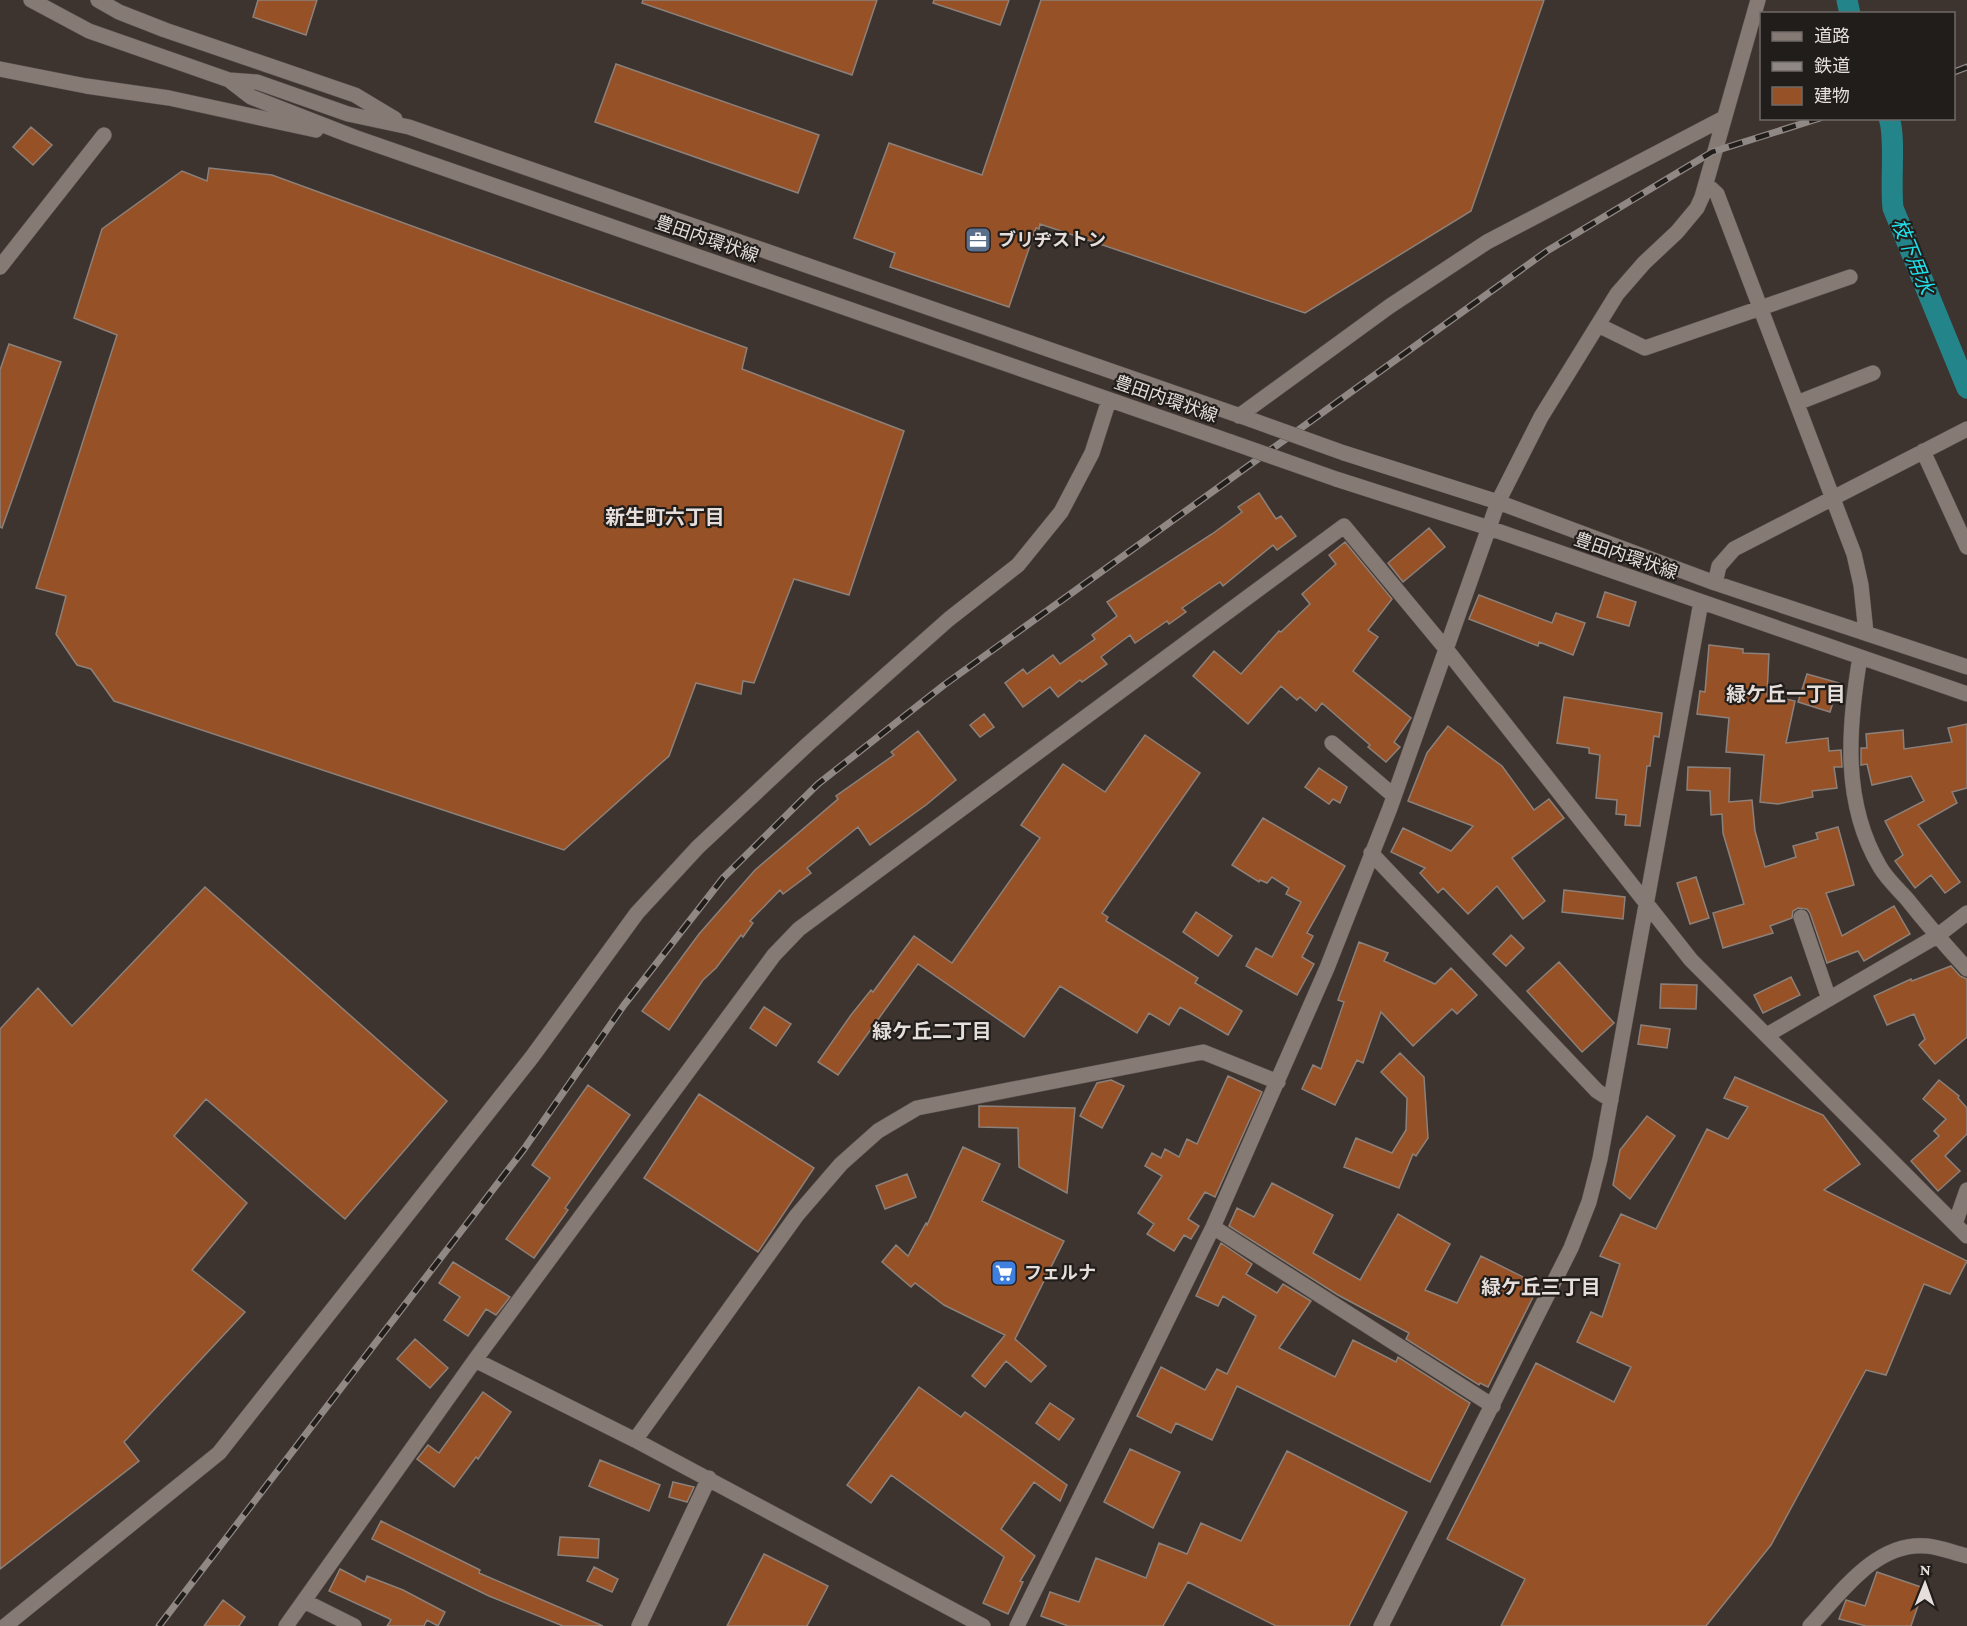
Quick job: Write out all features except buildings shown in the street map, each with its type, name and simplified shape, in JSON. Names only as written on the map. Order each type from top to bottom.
[{"type":"street","points":[[31,0],[89,31],[229,80],[258,82],[348,114],[409,127]]},
{"type":"street","points":[[98,0],[119,12],[208,46],[355,95],[409,127]]},
{"type":"street","points":[[1017,1626],[1213,1227],[1327,968],[1394,796],[1498,502],[1541,417],[1617,294],[1697,208],[1706,184],[1722,119],[1758,0]]},
{"type":"street","points":[[0,69],[194,104],[354,137]]},
{"type":"street","points":[[229,80],[251,97],[354,137]]},
{"type":"street","points":[[1246,418],[1390,306],[1487,242],[1722,119]]},
{"type":"street","name":"豊田内環状線","points":[[409,127],[1344,453],[1498,502],[1714,583],[1967,667]]},
{"type":"street","points":[[0,267],[104,135]]},
{"type":"street","name":"豊田内環状線","points":[[354,137],[1336,479],[1489,528],[1967,694]]},
{"type":"street","points":[[1706,184],[1717,194],[1854,554],[1861,585],[1866,633]]},
{"type":"street","points":[[1598,325],[1645,348],[1850,277]]},
{"type":"street","points":[[1797,403],[1873,373]]},
{"type":"street","points":[[5,1626],[219,1453],[532,1057],[637,913],[698,847],[808,744],[949,619],[1018,565],[1061,512],[1092,453],[1109,400]]},
{"type":"street","points":[[1714,583],[1719,566],[1734,549],[1967,429]]},
{"type":"street","points":[[1923,451],[1967,547]]},
{"type":"street","points":[[286,1626],[475,1360],[774,955],[799,929],[1344,526],[1446,649],[1646,905],[1692,960],[1967,1236]]},
{"type":"street","points":[[1381,1626],[1571,1248],[1582,1220],[1600,1159],[1701,602]]},
{"type":"street","points":[[1860,657],[1851,713],[1851,752],[1858,816],[1868,845],[1882,870],[1967,969]]},
{"type":"street","points":[[1332,743],[1394,796]]},
{"type":"street","points":[[1371,853],[1597,1091],[1611,1100]]},
{"type":"street","points":[[1767,1035],[1937,936],[1967,913]]},
{"type":"street","points":[[1801,917],[1829,999]]},
{"type":"street","points":[[636,1440],[797,1215],[841,1164],[878,1131],[917,1108],[1203,1052],[1278,1082]]},
{"type":"street","points":[[1955,1224],[1967,1190]]},
{"type":"street","points":[[1213,1227],[1492,1406]]},
{"type":"street","points":[[475,1360],[709,1478],[983,1626]]},
{"type":"street","points":[[639,1626],[709,1478]]},
{"type":"street","points":[[1810,1626],[1860,1573],[1890,1551],[1910,1546],[1929,1546],[1967,1556]]},
{"type":"street","points":[[303,1601],[354,1626]]},
{"type":"waterway","name":"枝下用水","points":[[1847,0],[1850,12]]},
{"type":"waterway","name":"枝下用水","points":[[1890,120],[1892,137],[1893,208],[1967,388]]},
{"type":"railway","points":[[1955,72],[1967,67]]},
{"type":"railway","points":[[159,1626],[524,1149],[624,1005],[723,878],[818,784],[944,685],[1547,251],[1712,152],[1814,120]]},
{"type":"place","name":"ブリヂストン","points":[[978,240]]},
{"type":"place","name":"フェルナ","points":[[1004,1273]]},
{"type":"district","name":"新生町六丁目","points":[[665,517]]},
{"type":"district","name":"緑ケ丘一丁目","points":[[1786,694]]},
{"type":"district","name":"緑ケ丘二丁目","points":[[932,1031]]},
{"type":"district","name":"緑ケ丘三丁目","points":[[1541,1287]]}]
